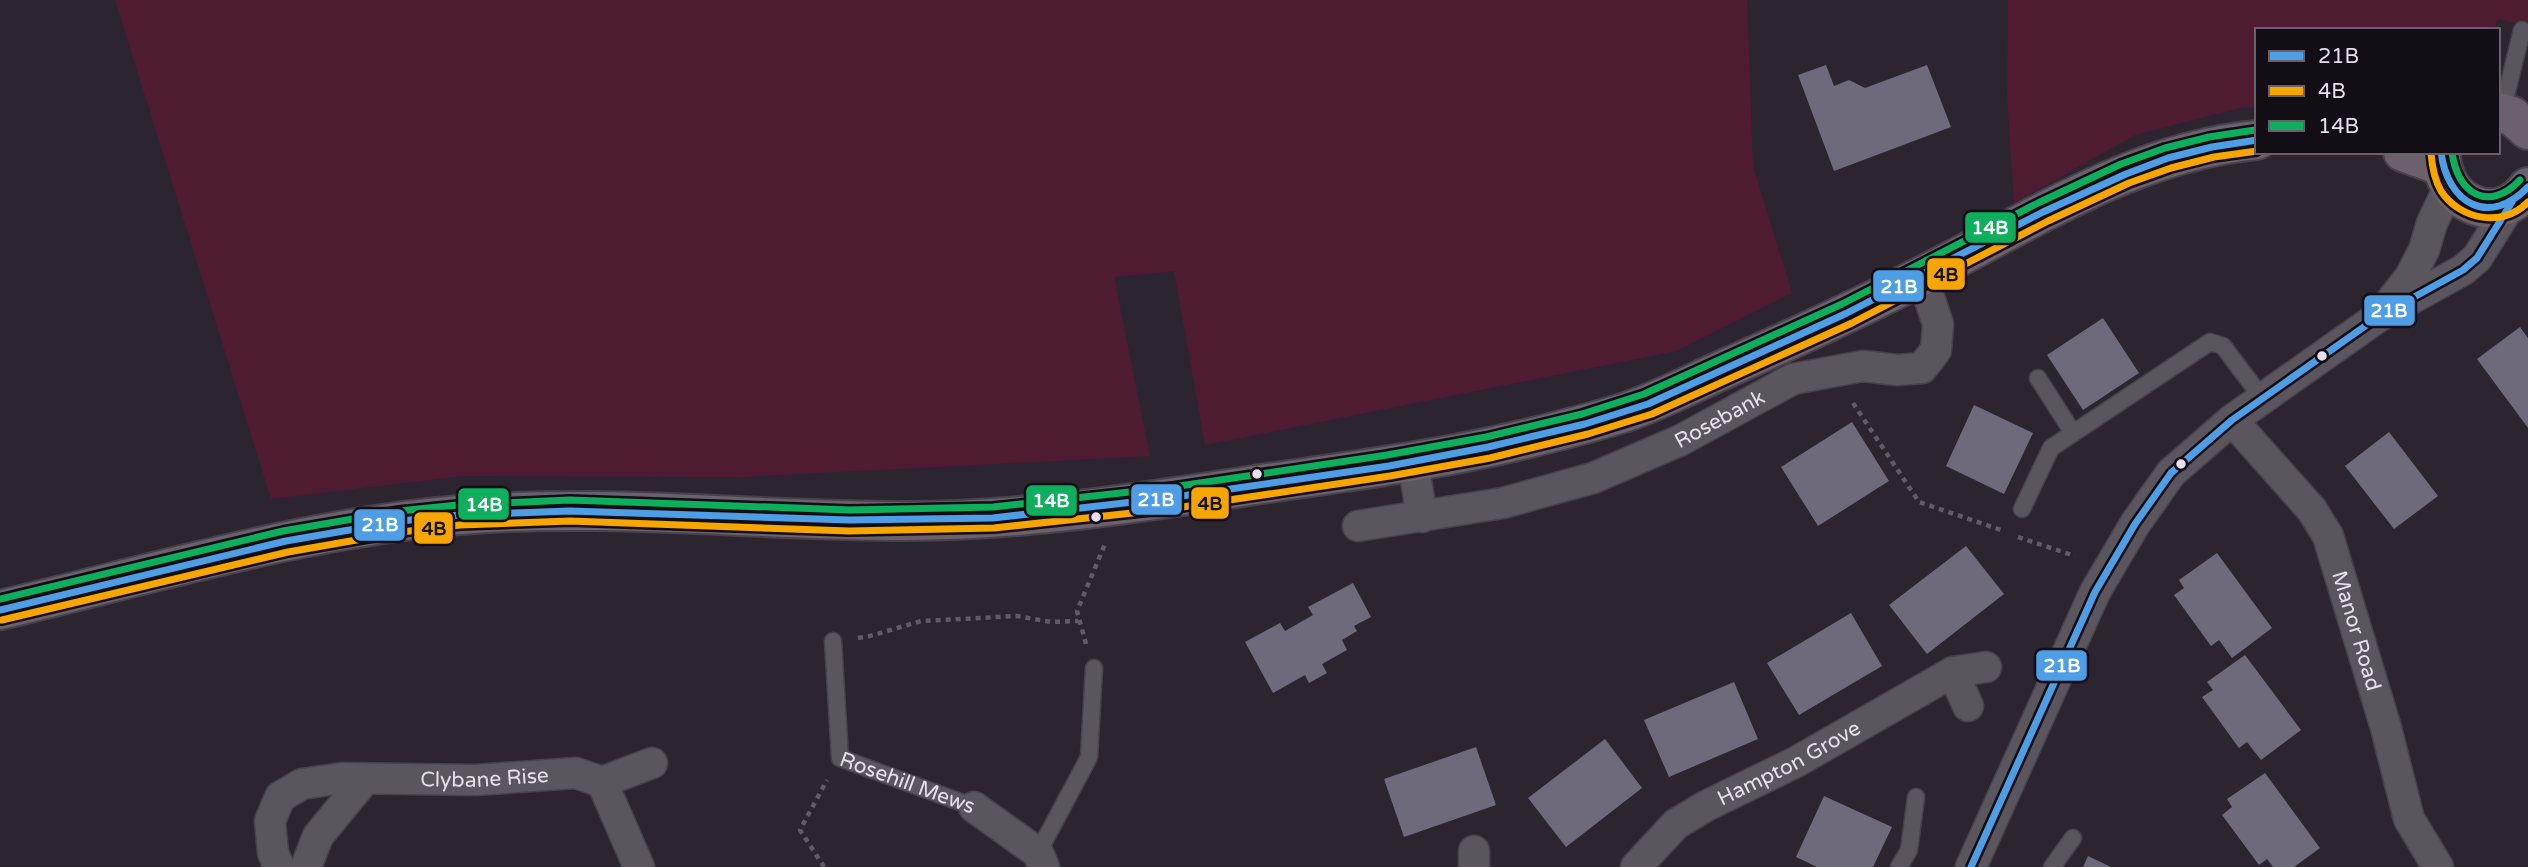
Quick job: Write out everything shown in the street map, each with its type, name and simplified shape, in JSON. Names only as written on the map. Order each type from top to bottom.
[{"type":"highway","points":[[0,610],[351,527],[439,517],[575,512],[905,521],[1021,517],[1125,505],[1413,462],[1520,440],[1629,411],[1797,337],[2101,184],[2167,158],[2217,144],[2255,140]]},
{"type":"highway","points":[[2408,154],[2444,168],[2465,201],[2480,207],[2497,207],[2523,193]]},
{"type":"street","points":[[2378,317],[2410,277],[2424,250],[2444,168]]},
{"type":"street","points":[[1971,867],[2108,567],[2171,473],[2232,420],[2262,398],[2378,317],[2470,264],[2523,193]]},
{"type":"street","name":"Rosebank","points":[[1358,526],[1503,503],[1593,478],[1681,440],[1793,379],[1863,366],[1897,370],[1922,368],[1936,350],[1938,324],[1922,276]]},
{"type":"street","name":"Manor Road","points":[[2232,420],[2312,510],[2328,536],[2386,728],[2409,819],[2438,867]]},
{"type":"street","points":[[1413,462],[1422,517]]},
{"type":"street","name":"Hampton Grove","points":[[1636,867],[1676,824],[1706,806],[1796,762],[1953,672],[1986,667]]},
{"type":"street","points":[[1953,672],[1968,706]]},
{"type":"street","points":[[639,867],[602,782],[652,763]]},
{"type":"street","name":"Clybane Rise","points":[[279,867],[273,853],[270,821],[280,797],[302,784],[321,780],[477,780],[576,773],[602,782]]},
{"type":"street","points":[[306,867],[318,836],[365,779]]},
{"type":"street","name":"Rosehill Mews","points":[[974,807],[1041,860]]},
{"type":"lane","points":[[2517,123],[2522,30]]},
{"type":"lane","points":[[2022,509],[2051,448],[2210,342],[2223,346],[2262,398]]},
{"type":"lane","points":[[2038,378],[2073,433]]},
{"type":"lane","name":"Rosehill Mews","points":[[833,640],[839,758],[974,807]]},
{"type":"lane","name":"Rosehill Mews","points":[[1041,860],[1088,757],[1094,668]]},
{"type":"lane","points":[[1899,867],[1909,850],[1916,797]]},
{"type":"lane","points":[[2052,867],[2073,838]]},
{"type":"path","points":[[1831,370],[1919,502],[2075,556]]},
{"type":"path","points":[[1094,668],[1077,611],[1106,542]]},
{"type":"path","points":[[833,640],[870,636],[921,621],[1017,617],[1052,622],[1078,621]]},
{"type":"path","points":[[824,867],[800,830],[839,758]]},
{"type":"shaded area","points":[[115,0],[1747,0],[1753,166],[1792,293],[1677,351],[1205,445],[1174,271],[1114,277],[1150,456],[743,477],[462,476],[271,499]]},
{"type":"shaded area","points":[[2008,0],[2528,0],[2528,26],[2498,19],[2495,28],[2255,28],[2255,107],[2240,108],[2135,135],[2014,203],[2007,97]]},
{"type":"building","points":[[1826,65],[1834,86],[1849,80],[1865,88],[1927,65],[1951,127],[1834,171],[1798,75]]},
{"type":"building","points":[[2103,318],[2139,373],[2083,410],[2047,355]]},
{"type":"building","points":[[2520,327],[2528,338],[2528,428],[2477,359]]},
{"type":"building","points":[[1974,405],[2033,433],[2004,494],[1946,466]]},
{"type":"building","points":[[1852,422],[1889,481],[1818,526],[1781,467]]},
{"type":"building","points":[[2389,432],[2438,496],[2394,529],[2345,466]]},
{"type":"building","points":[[1966,546],[2004,594],[1927,654],[1889,605]]},
{"type":"building","points":[[2217,553],[2272,628],[2232,658],[2219,640],[2211,646],[2174,595],[2184,588],[2179,580]]},
{"type":"building","points":[[1353,583],[1371,617],[1354,626],[1357,631],[1342,640],[1347,650],[1322,664],[1327,673],[1309,683],[1305,675],[1273,693],[1245,642],[1280,623],[1285,631],[1313,615],[1308,607]]},
{"type":"building","points":[[1851,613],[1882,666],[1799,715],[1767,663]]},
{"type":"building","points":[[2245,655],[2301,730],[2261,760],[2247,742],[2239,748],[2202,697],[2213,690],[2207,682]]},
{"type":"building","points":[[1734,682],[1758,739],[1669,777],[1644,720]]},
{"type":"building","points":[[1605,739],[1642,788],[1566,847],[1528,798]]},
{"type":"building","points":[[1476,747],[1496,805],[1404,837],[1384,779]]},
{"type":"building","points":[[2265,773],[2320,848],[2294,867],[2273,867],[2267,859],[2259,865],[2222,815],[2232,807],[2227,799]]},
{"type":"building","points":[[1824,796],[1892,827],[1873,867],[1817,867],[1796,857]]},
{"type":"building","points":[[2088,856],[2111,867],[2083,867]]},
{"type":"transit line","name":"14B","points":[[0,599],[283,531],[399,511],[458,505],[570,500],[850,510],[993,507],[1166,488],[1387,455],[1486,437],[1582,414],[1644,394],[1842,304],[2038,203],[2121,164],[2165,148],[2209,137],[2255,130]]},
{"type":"transit line","name":"21B","points":[[0,610],[286,541],[401,521],[459,515],[570,511],[849,520],[993,518],[1168,498],[1389,466],[1488,447],[1585,424],[1648,404],[1847,313],[2043,212],[2126,174],[2168,158],[2255,140]]},
{"type":"transit line","name":"4B","points":[[2,620],[288,552],[460,525],[570,521],[849,531],[994,528],[1169,509],[1490,458],[1588,434],[1652,414],[1852,323],[2048,221],[2129,183],[2214,157],[2255,151]]},
{"type":"transit line","name":"4B","points":[[2431,154],[2441,191],[2459,209],[2470,214],[2494,218],[2518,210],[2528,202]]},
{"type":"transit line","name":"21B","points":[[2441,154],[2452,185],[2472,204],[2499,206],[2528,187]]},
{"type":"transit line","name":"14B","points":[[2452,154],[2460,179],[2476,194],[2486,197],[2497,195],[2520,180]]},
{"type":"transit line","name":"21B","points":[[1971,867],[2095,592],[2135,524],[2171,473],[2232,420],[2378,317],[2463,270],[2477,258],[2512,202]]}]
